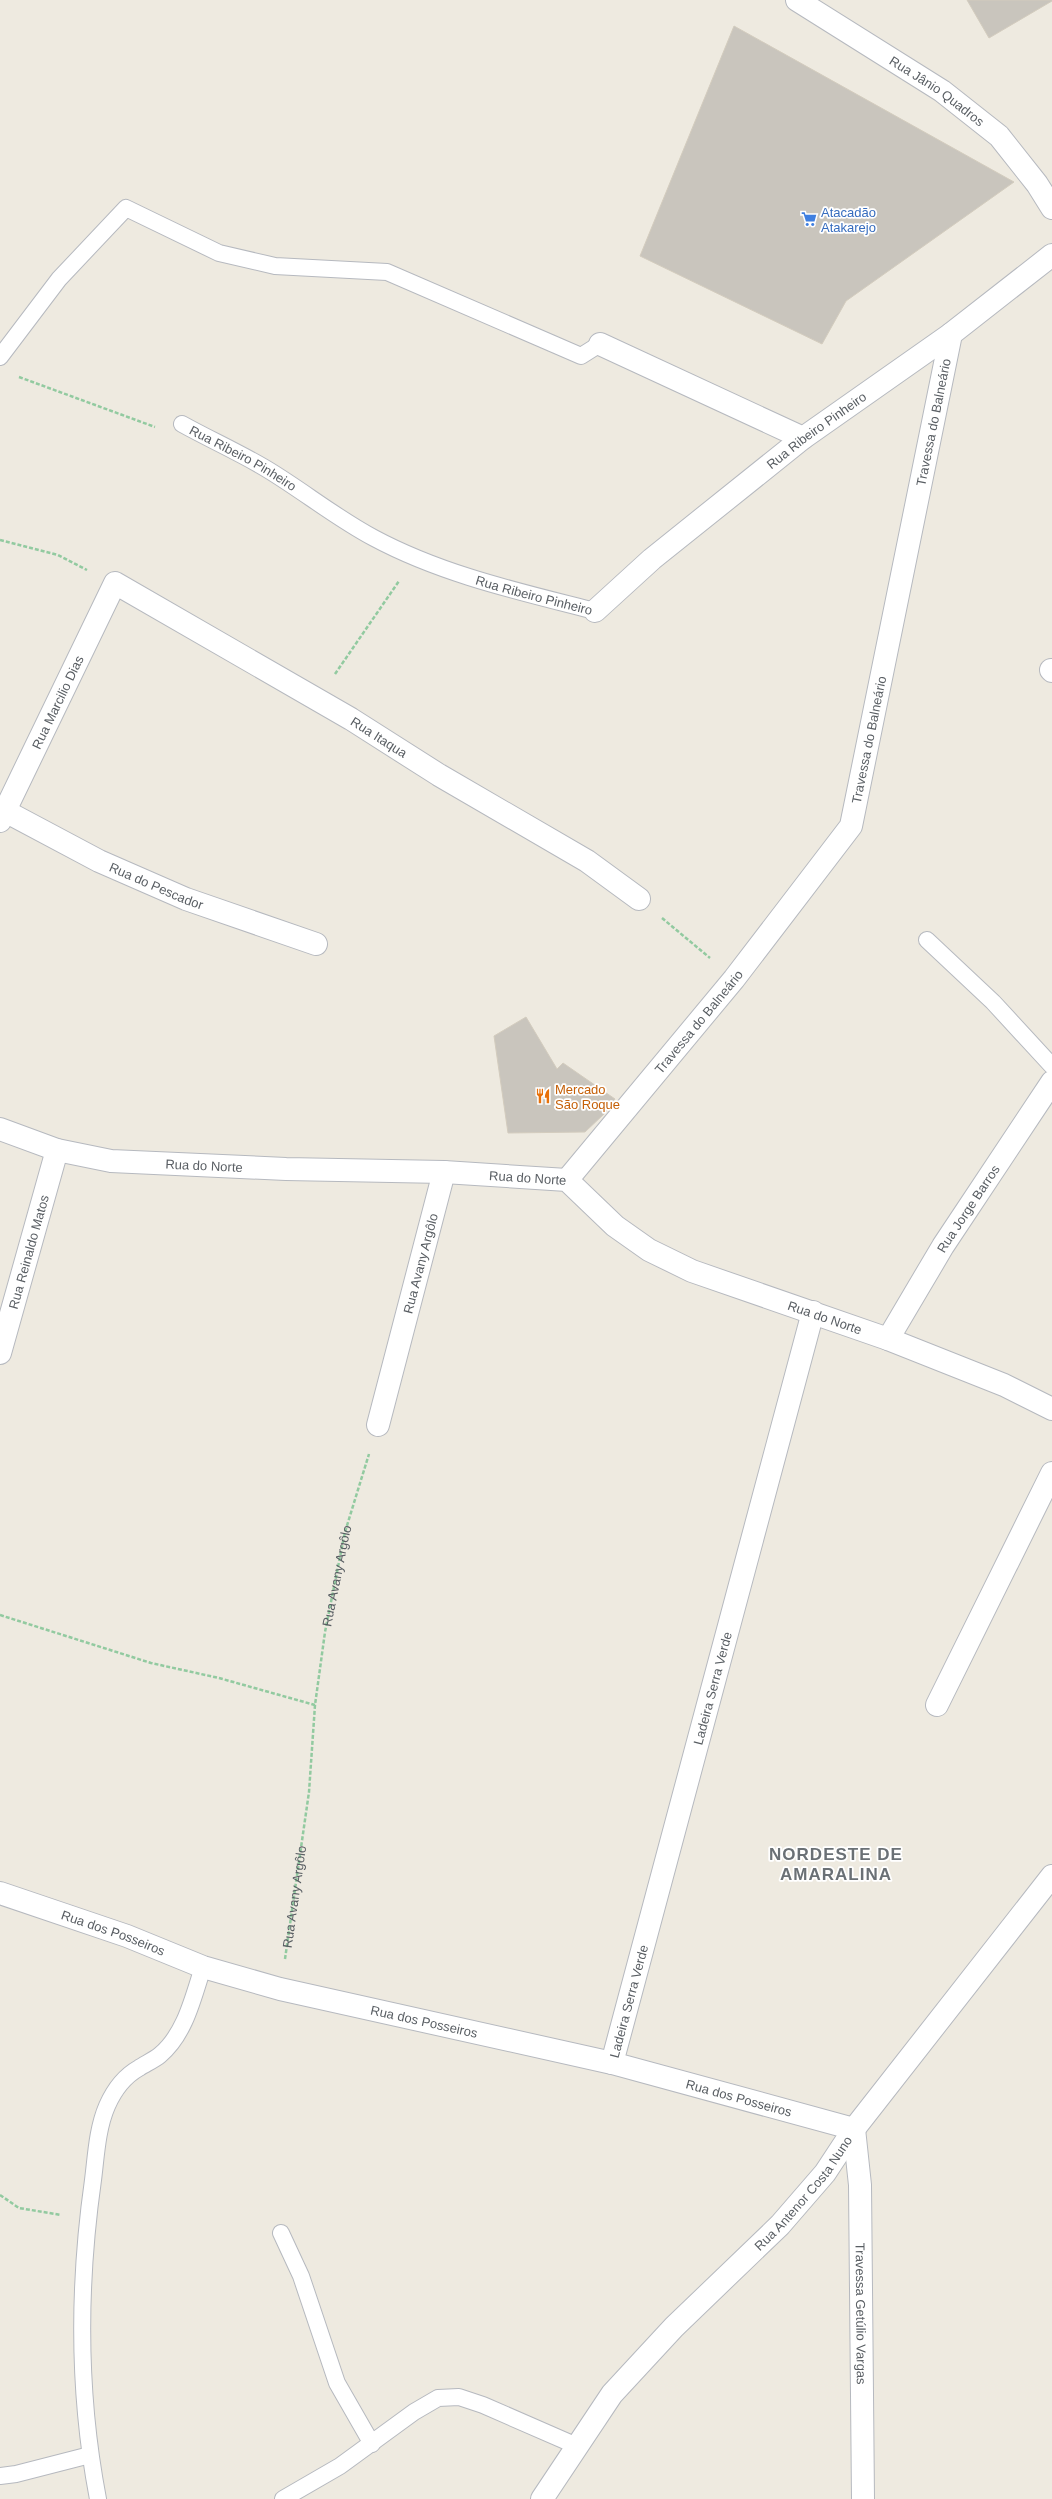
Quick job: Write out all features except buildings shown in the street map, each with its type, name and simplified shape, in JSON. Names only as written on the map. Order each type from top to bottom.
[{"type":"street","name":"Rua Jânio Quadros","points":[[797,0],[942,91],[999,136],[1037,184],[1052,208]]},
{"type":"street","points":[[951,334],[1052,255]]},
{"type":"street","name":"Rua Ribeiro Pinheiro","points":[[595,611],[652,559],[803,438],[951,334]]},
{"type":"street","name":"Travessa do Balneário","points":[[567,1180],[734,979],[851,826],[951,334]]},
{"type":"street","points":[[600,344],[803,438]]},
{"type":"street","name":"Rua Itaqua","points":[[115,584],[317,700],[587,861],[639,898]]},
{"type":"street","name":"Rua Marcilio Dias","points":[[2,816],[115,584]]},
{"type":"street","name":"Rua do Pescador","points":[[2,816],[186,899],[316,944]]},
{"type":"street","name":"Rua Jorge Barros","points":[[888,1339],[947,1240],[1052,1082]]},
{"type":"street","name":"Rua do Norte","points":[[0,1129],[57,1150],[111,1161],[286,1169],[444,1172],[567,1180],[615,1226],[649,1250],[692,1271],[888,1339],[1004,1385],[1052,1409]]},
{"type":"street","name":"Rua Reinaldo Matos","points":[[0,1353],[57,1150]]},
{"type":"street","name":"Rua Avany Argôlo","points":[[378,1425],[444,1172]]},
{"type":"street","name":"Ladeira Serra Verde","points":[[612,2063],[813,1312]]},
{"type":"street","points":[[937,1705],[1052,1473]]},
{"type":"street","name":"Rua Antenor Costa Nuno","points":[[542,2499],[612,2394],[674,2327],[780,2225],[825,2173],[854,2129],[1052,1876]]},
{"type":"street","name":"Rua dos Posseiros","points":[[0,1893],[127,1936],[203,1967],[280,1989],[612,2063],[854,2129]]},
{"type":"street","name":"Travessa Getúlio Vargas","points":[[854,2129],[860,2186],[863,2499]]},
{"type":"lane","points":[[0,357],[59,279],[126,208],[219,253],[275,266],[387,272],[581,356],[600,344]]},
{"type":"lane","name":"Rua Ribeiro Pinheiro","points":[[182,424],[265,468],[328,511],[375,539],[415,557],[505,588],[595,611]]},
{"type":"lane","points":[[927,940],[993,1002],[1052,1066]]},
{"type":"lane","points":[[98,2499],[90,2455],[82,2379],[87,2219],[97,2146],[106,2107],[119,2084],[134,2070],[160,2055],[182,2028],[203,1967]]},
{"type":"lane","points":[[281,2233],[301,2276],[337,2383],[372,2444]]},
{"type":"lane","points":[[284,2499],[340,2466],[414,2412],[438,2398],[459,2396],[484,2405],[577,2446]]},
{"type":"lane","points":[[0,2476],[16,2474],[90,2455]]},
{"type":"path","points":[[14,375],[166,431],[182,424]]},
{"type":"path","points":[[0,540],[58,555],[115,584]]},
{"type":"path","points":[[317,700],[415,557]]},
{"type":"path","points":[[639,898],[734,979]]},
{"type":"path","name":"Rua Avany Argôlo","points":[[280,1989],[309,1792],[315,1705],[325,1632],[345,1532],[378,1425]]},
{"type":"path","points":[[0,1615],[151,1663],[219,1678],[315,1705]]},
{"type":"path","points":[[0,2195],[19,2208],[87,2219]]},
{"type":"place","name":"Atacadão Atakarejo","points":[[809,219]]},
{"type":"place","name":"Mercado São Roque","points":[[543,1096]]},
{"type":"district","name":"NORDESTE DE AMARALINA","points":[[836,1864]]}]
